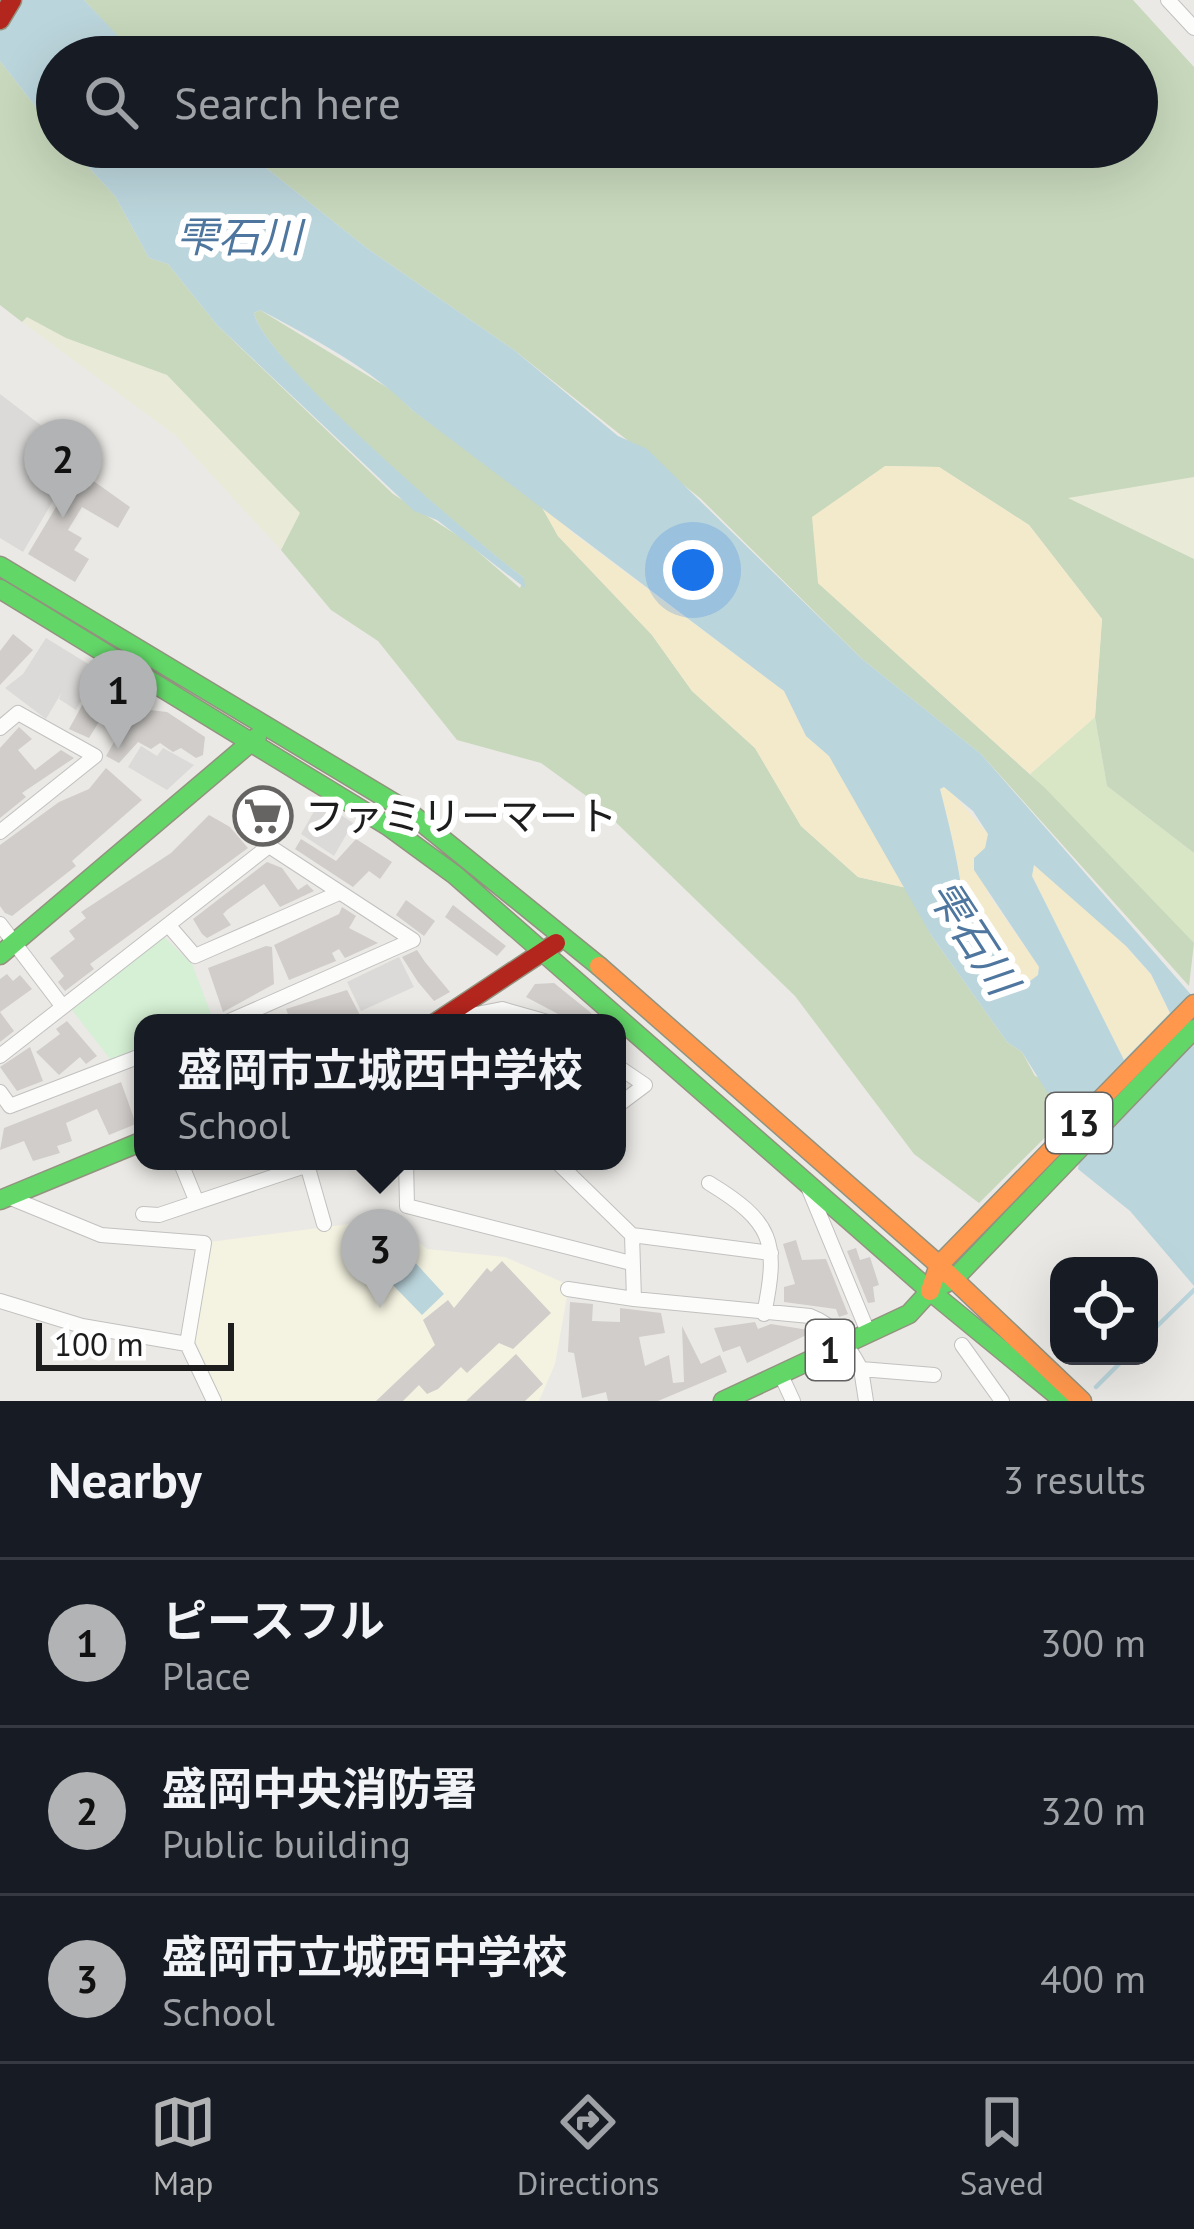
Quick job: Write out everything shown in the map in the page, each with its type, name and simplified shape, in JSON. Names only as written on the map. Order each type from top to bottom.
[{"type":"street","points":[[0,20],[12,0]]},
{"type":"street","points":[[1168,0],[1194,28]]},
{"type":"street","points":[[0,566],[410,812],[564,936],[946,1272],[1082,1401]]},
{"type":"street","points":[[28,582],[4,598],[388,826],[547,950],[619,1014]]},
{"type":"street","points":[[0,728],[18,713],[95,756],[0,832]]},
{"type":"street","points":[[8,950],[269,725]]},
{"type":"street","points":[[0,1056],[269,846],[413,940],[245,1014]]},
{"type":"street","points":[[170,927],[195,956],[339,893]]},
{"type":"street","points":[[0,924],[8,950],[63,1007]]},
{"type":"street","points":[[451,1014],[564,936]]},
{"type":"street","name":"13","points":[[971,1248],[1194,1004]]},
{"type":"street","points":[[479,1014],[502,1009],[520,1014]]},
{"type":"street","points":[[626,1020],[930,1291],[1064,1401]]},
{"type":"street","name":"13","points":[[946,1272],[1194,1029]]},
{"type":"street","points":[[0,1092],[10,1106],[134,1058]]},
{"type":"street","points":[[626,1072],[645,1085],[626,1099]]},
{"type":"street","points":[[3,1198],[134,1145]]},
{"type":"street","points":[[184,1170],[196,1200]]},
{"type":"street","points":[[143,1214],[159,1215],[287,1170]]},
{"type":"street","points":[[313,1170],[324,1224]]},
{"type":"street","points":[[406,1170],[407,1206],[632,1264]]},
{"type":"street","points":[[565,1170],[632,1235],[771,1253]]},
{"type":"street","points":[[804,1178],[868,1332]]},
{"type":"street","points":[[709,1183],[754,1210],[776,1261],[764,1314]]},
{"type":"street","points":[[3,1198],[101,1234],[204,1243],[187,1344],[214,1401]]},
{"type":"street","points":[[632,1235],[634,1299]]},
{"type":"street","points":[[930,1291],[946,1272]]},
{"type":"street","points":[[568,1289],[810,1316],[825,1322],[846,1342],[861,1369],[866,1401]]},
{"type":"street","name":"1","points":[[723,1401],[909,1314],[930,1291]]},
{"type":"street","points":[[0,1301],[82,1326],[187,1344]]},
{"type":"street","points":[[962,1345],[1002,1401]]},
{"type":"street","points":[[861,1369],[934,1375]]},
{"type":"street","points":[[780,1373],[793,1401]]},
{"type":"shaded area","points":[[27,317],[66,338],[167,375],[300,513],[281,550],[175,435],[22,322]]},
{"type":"shaded area","points":[[0,394],[80,455],[23,552],[0,538]]},
{"type":"shaded area","points":[[1194,477],[1194,559],[1066,497]]},
{"type":"shaded area","points":[[46,638],[98,670],[76,710],[59,699],[62,692],[46,719],[5,688],[23,674]]},
{"type":"shaded area","points":[[141,746],[157,756],[163,748],[194,765],[167,790],[128,767]]},
{"type":"shaded area","points":[[320,801],[353,823],[334,856],[301,834]]},
{"type":"shaded area","points":[[399,957],[414,987],[361,1011],[347,982]]},
{"type":"shaded area","points":[[389,1219],[427,1249],[505,1257],[569,1285],[555,1364],[539,1401],[222,1401],[191,1332],[210,1242]]},
{"type":"green space","points":[[84,0],[1133,0],[1194,67],[1194,477],[1068,498],[1194,559],[1194,853],[1107,786],[1095,717],[1102,619],[1029,525],[939,467],[885,466],[818,583],[1045,788],[1194,943],[1189,986],[981,754],[862,659],[700,498],[514,350],[368,249],[266,168],[1158,168],[1158,36],[117,36]]},
{"type":"green space","points":[[0,61],[36,107],[36,168],[89,168],[115,196],[149,258],[168,264],[217,325],[393,494],[463,539],[520,588],[524,578],[420,491],[294,371],[254,313],[260,310],[393,391],[412,410],[539,502],[558,536],[652,635],[692,691],[755,748],[801,826],[858,877],[907,888],[931,935],[1007,1042],[1022,1052],[1035,1076],[1087,1096],[979,1203],[914,1154],[795,996],[596,803],[541,763],[457,740],[378,641],[331,610],[281,550],[300,513],[167,375],[66,338],[27,317],[22,322],[0,305]]},
{"type":"green space","points":[[1095,717],[1107,786],[1194,853],[1194,944],[1030,774]]},
{"type":"green space","points":[[164,937],[192,964],[211,1014],[134,1014],[134,1051],[111,1060],[72,1010]]},
{"type":"sand","points":[[885,466],[939,467],[1029,525],[1102,619],[1095,717],[1030,774],[818,583],[812,517]]},
{"type":"sand","points":[[539,502],[573,533],[784,691],[806,736],[829,756],[907,888],[858,877],[801,826],[755,748],[692,691],[652,635],[558,536]]},
{"type":"sand","points":[[947,787],[988,834],[987,892],[1039,967],[1038,975],[1026,984],[1000,957],[965,901],[940,789]]},
{"type":"sand","points":[[1038,866],[1126,946],[1151,975],[1170,1014],[1123,1060],[1032,876],[1032,867]]},
{"type":"water","points":[[0,0],[84,0],[118,36],[36,36],[36,107],[0,61]]},
{"type":"water","name":"雫石川","points":[[89,168],[266,168],[368,249],[514,350],[618,436],[647,449],[862,659],[981,754],[1194,998],[1194,1286],[1130,1211],[1078,1169],[1087,1096],[1081,1093],[1070,1104],[1047,1092],[1022,1052],[1007,1042],[931,935],[829,756],[806,736],[784,691],[360,367],[260,310],[254,313],[267,337],[331,408],[524,578],[525,588],[437,520],[414,511],[217,325],[168,264],[149,258],[115,196]],"holes":[[[944,787],[973,811],[988,834],[985,848],[974,858],[974,870],[1039,967],[1038,975],[1026,984],[1000,957],[965,901],[940,789]],[[1034,865],[1151,974],[1170,1013],[1124,1060],[1032,876]]]},
{"type":"water","points":[[411,1258],[444,1294],[422,1315],[388,1280]]},
{"type":"building","points":[[78,470],[130,507],[118,528],[82,507],[68,530],[82,538],[74,550],[89,559],[75,582],[28,554]]},
{"type":"building","points":[[13,634],[33,650],[0,685],[0,651]]},
{"type":"building","points":[[101,671],[122,684],[89,738],[69,729]]},
{"type":"building","points":[[141,695],[154,703],[150,710],[167,712],[205,737],[203,755],[196,758],[181,748],[173,752],[160,743],[151,749],[138,742],[119,763],[106,756]]},
{"type":"building","points":[[19,727],[32,739],[18,750],[35,770],[61,750],[74,758],[22,793],[26,797],[0,818],[0,748]]},
{"type":"building","points":[[106,768],[142,800],[72,861],[76,866],[12,916],[5,913],[0,906],[0,845],[59,802],[89,789]]},
{"type":"building","points":[[249,798],[279,817],[268,833],[239,814]]},
{"type":"building","points":[[209,815],[230,827],[248,848],[90,964],[94,969],[65,991],[58,982],[64,976],[50,958],[75,939],[69,931],[86,918],[81,912],[171,853]]},
{"type":"building","points":[[301,839],[336,861],[356,839],[392,862],[380,879],[369,871],[353,887],[295,849]]},
{"type":"building","points":[[267,862],[282,868],[298,890],[307,884],[314,891],[280,907],[264,884],[223,914],[231,925],[207,938],[202,934],[193,919]]},
{"type":"building","points":[[406,900],[435,921],[424,936],[396,915]]},
{"type":"building","points":[[453,905],[506,946],[497,956],[445,917]]},
{"type":"building","points":[[342,907],[356,916],[349,928],[378,943],[345,958],[339,949],[332,953],[336,961],[289,980],[274,945],[339,914]]},
{"type":"building","points":[[272,947],[274,984],[223,1012],[208,968]]},
{"type":"building","points":[[417,950],[450,992],[434,1001],[402,957]]},
{"type":"building","points":[[7,974],[13,981],[20,975],[32,989],[0,1012],[0,979]]},
{"type":"building","points":[[554,983],[592,1014],[558,1014],[526,997],[535,984]]},
{"type":"building","points":[[347,990],[359,1014],[288,1014],[286,1009]]},
{"type":"building","points":[[0,1012],[14,1031],[0,1042]]},
{"type":"building","points":[[67,1021],[97,1056],[86,1064],[80,1057],[59,1075],[36,1052],[60,1034],[56,1029]]},
{"type":"building","points":[[30,1047],[43,1081],[17,1091],[0,1067]]},
{"type":"building","points":[[121,1082],[134,1118],[134,1125],[109,1135],[97,1109],[66,1123],[72,1141],[57,1146],[60,1153],[33,1161],[24,1141],[0,1150],[4,1128]]},
{"type":"building","points":[[796,1240],[802,1260],[826,1259],[848,1314],[839,1317],[836,1309],[784,1302],[784,1287],[795,1284],[783,1244]]},
{"type":"building","points":[[856,1248],[860,1260],[870,1257],[879,1285],[873,1287],[875,1302],[868,1303],[847,1251]]},
{"type":"building","points":[[502,1261],[551,1313],[513,1349],[499,1343],[467,1373],[461,1367],[438,1389],[427,1394],[419,1385],[403,1401],[376,1401],[435,1345],[423,1320],[448,1300],[454,1308],[487,1268],[491,1272]]},
{"type":"building","points":[[570,1302],[593,1304],[592,1321],[620,1322],[620,1308],[661,1313],[665,1333],[639,1337],[645,1366],[669,1355],[673,1383],[684,1382],[682,1326],[701,1364],[720,1355],[727,1372],[658,1401],[608,1401],[606,1392],[582,1398],[574,1353],[568,1352]]},
{"type":"building","points":[[755,1322],[758,1329],[771,1324],[815,1331],[747,1363],[740,1346],[723,1352],[714,1328]]},
{"type":"building","points":[[516,1354],[543,1384],[525,1401],[466,1401]]},
{"type":"waterway","points":[[1158,1325],[1194,1290]]},
{"type":"waterway","points":[[1096,1387],[1118,1365]]},
{"type":"traffic: fast","points":[[0,566],[409,812],[599,966]]},
{"type":"traffic: fast","points":[[0,589],[388,826],[455,875],[614,1014]]},
{"type":"traffic: fast","points":[[0,955],[257,737]]},
{"type":"traffic: fast","points":[[626,1025],[930,1291]]},
{"type":"traffic: fast","points":[[723,1401],[909,1314],[930,1291],[954,1279],[1194,1029]]},
{"type":"traffic: fast","points":[[0,1200],[134,1145]]},
{"type":"traffic: fast","points":[[930,1291],[1064,1401]]},
{"type":"traffic: slow","points":[[599,966],[939,1265]]},
{"type":"traffic: slow","points":[[930,1291],[939,1265],[1194,1004]]},
{"type":"traffic: slow","points":[[944,1270],[1082,1401]]},
{"type":"traffic: jam","points":[[0,20],[12,0]]},
{"type":"traffic: jam","points":[[449,1014],[556,943]]},
{"type":"place","name":"盛岡中央消防署","points":[[63,518]]},
{"type":"place","name":"ピースフル","points":[[118,749]]},
{"type":"place","name":"ファミリーマート","points":[[263,816]]},
{"type":"place","name":"盛岡市立城西中学校","points":[[380,1308]]}]
